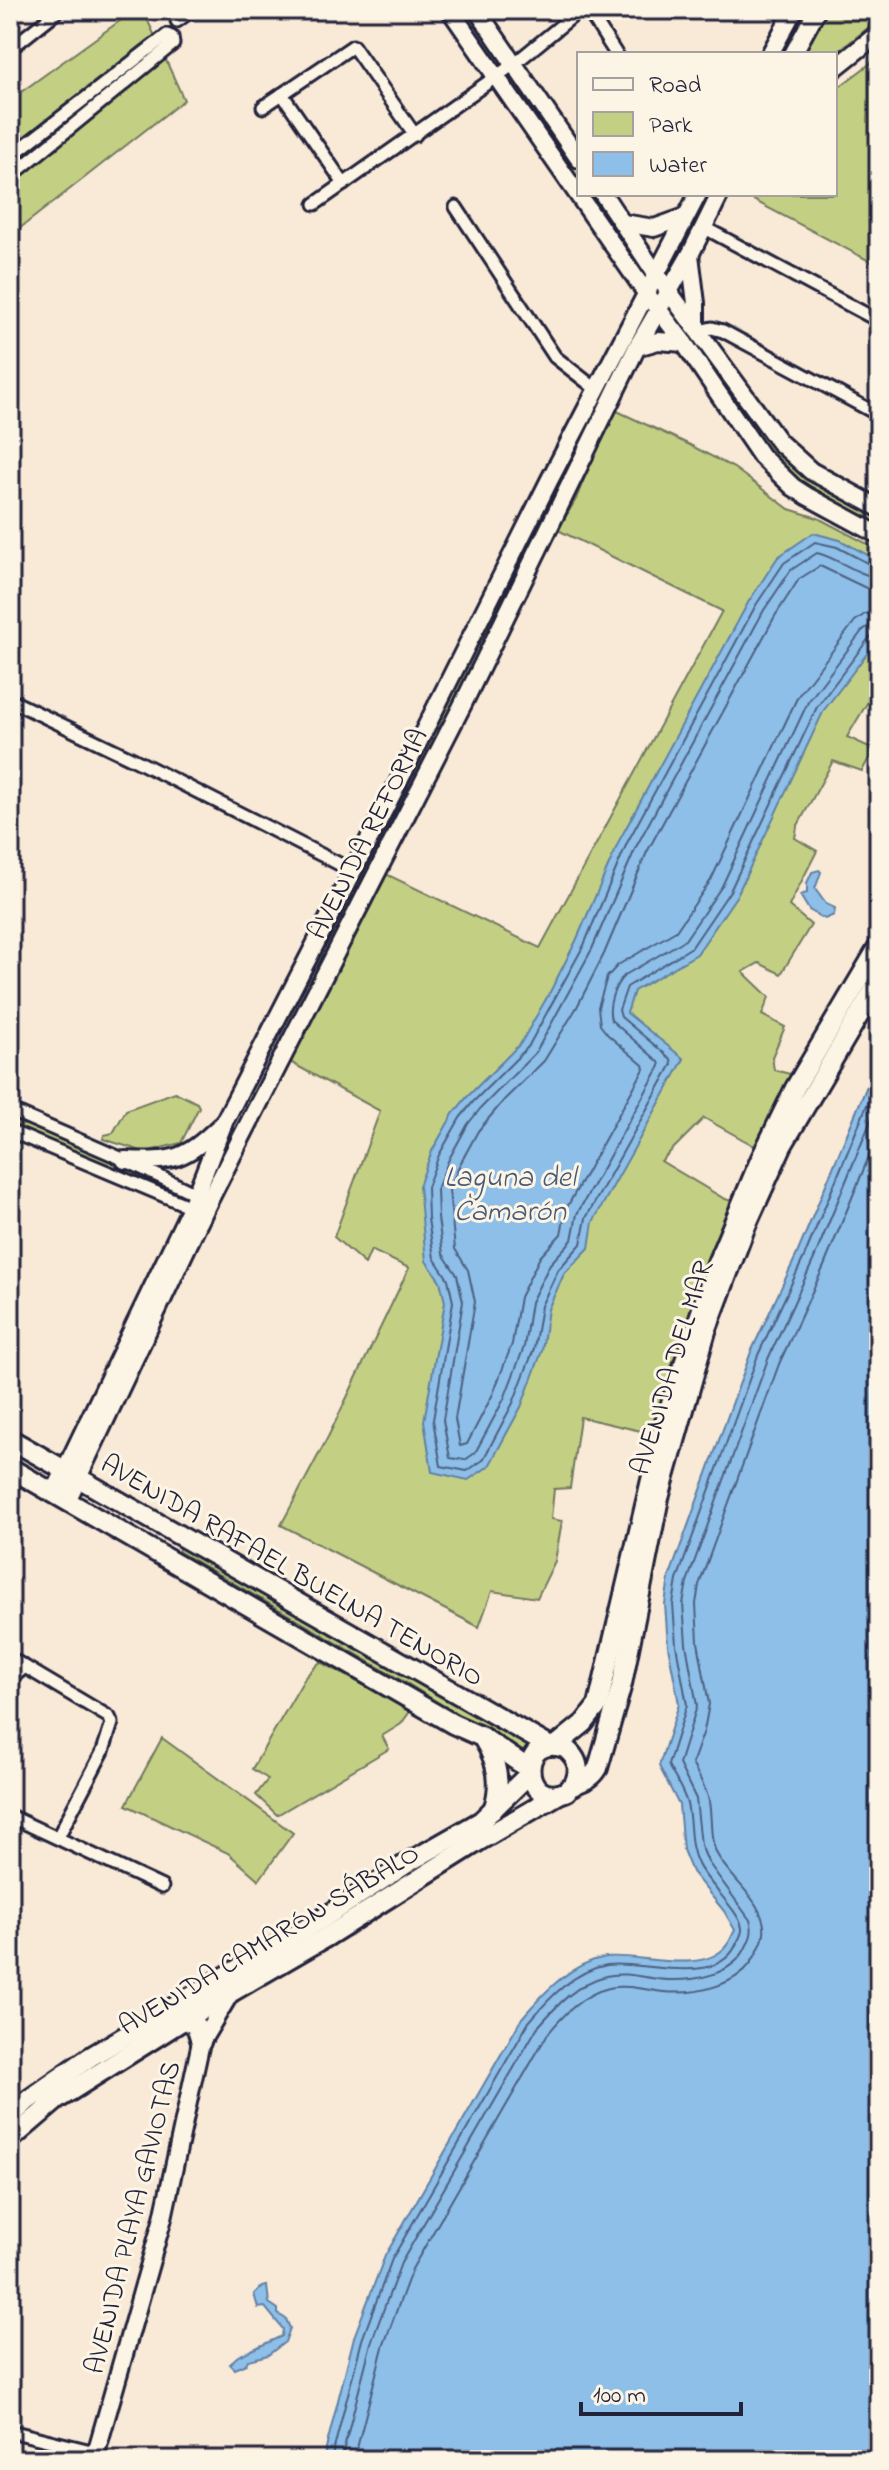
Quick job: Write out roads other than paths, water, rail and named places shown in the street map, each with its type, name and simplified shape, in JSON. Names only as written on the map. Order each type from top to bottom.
[{"type":"main road","points":[[450,10],[577,192]]},
{"type":"main road","points":[[477,10],[577,156]]},
{"type":"main road","points":[[771,52],[794,10]]},
{"type":"main road","points":[[794,52],[817,10]]},
{"type":"main road","points":[[837,66],[879,33]]},
{"type":"main road","points":[[580,196],[747,438],[776,471],[807,496],[879,535]]},
{"type":"main road","points":[[604,196],[656,274],[769,430],[802,465],[879,508]]},
{"type":"main road","name":"AVENIDA REFORMA","points":[[200,1204],[224,1122],[596,389],[699,196]]},
{"type":"main road","name":"AVENIDA REFORMA","points":[[61,1497],[200,1204],[464,702],[637,347],[670,292],[717,201]]},
{"type":"main road","points":[[623,223],[654,228],[685,217]]},
{"type":"main road","points":[[690,255],[698,329]]},
{"type":"main road","points":[[637,347],[658,341],[684,343]]},
{"type":"main road","points":[[582,418],[598,429]]},
{"type":"main road","points":[[533,515],[550,524]]},
{"type":"main road","name":"AVENIDA DEL MAR","points":[[553,1745],[584,1723],[595,1710],[605,1684],[635,1541],[664,1425],[717,1263],[761,1158],[795,1088],[879,946]]},
{"type":"main road","name":"AVENIDA DEL MAR","points":[[567,1790],[594,1774],[609,1734],[662,1485],[702,1345],[724,1283],[782,1146],[879,981]]},
{"type":"main road","points":[[125,1160],[155,1161],[179,1157],[195,1149],[224,1122]]},
{"type":"main road","name":"AVENIDA RAFAEL BUELNA TENORIO","points":[[10,1439],[474,1705],[553,1745]]},
{"type":"main road","name":"AVENIDA RAFAEL BUELNA TENORIO","points":[[10,1468],[453,1724],[482,1737],[530,1771]]},
{"type":"main road","points":[[482,1737],[491,1752],[498,1775],[498,1795],[493,1810]]},
{"type":"main road","points":[[553,1745],[572,1753],[578,1770],[567,1790],[554,1795],[535,1786],[530,1771],[535,1754],[553,1745]]},
{"type":"main road","name":"AVENIDA CAMARÓN SÁBALO","points":[[10,2140],[58,2099],[185,2019],[322,1919],[409,1862],[481,1821],[530,1771]]},
{"type":"main road","name":"AVENIDA CAMARÓN SÁBALO","points":[[10,2117],[28,2100],[90,2057],[328,1936],[567,1790]]},
{"type":"main road","name":"AVENIDA PLAYA GAVIOTAS","points":[[94,2456],[163,2218],[201,2042],[228,1985]]},
{"type":"main road","points":[[185,2019],[196,2026],[201,2042]]},
{"type":"street","points":[[10,49],[59,10]]},
{"type":"street","points":[[177,21],[192,10]]},
{"type":"street","points":[[315,204],[514,64],[580,10]]},
{"type":"street","points":[[588,10],[615,52]]},
{"type":"street","points":[[10,157],[57,119],[170,40],[10,177]]},
{"type":"street","points":[[263,107],[353,46],[415,135]]},
{"type":"street","points":[[282,94],[344,184]]},
{"type":"street","points":[[57,119],[65,130]]},
{"type":"street","points":[[456,207],[555,357],[596,389]]},
{"type":"street","points":[[703,227],[879,321]]},
{"type":"street","points":[[698,329],[723,331],[879,415]]},
{"type":"street","points":[[10,700],[353,871]]},
{"type":"street","points":[[10,1110],[125,1160],[200,1204]]},
{"type":"street","points":[[10,1131],[200,1204]]},
{"type":"street","points":[[10,1658],[109,1717],[112,1723],[103,1751],[58,1837]]},
{"type":"street","points":[[10,1679],[25,1667]]},
{"type":"street","points":[[10,1816],[162,1887]]},
{"type":"street","points":[[10,2431],[94,2456]]},
{"type":"water","name":"Laguna del Camarón","points":[[813,533],[840,540],[879,561],[879,638],[824,710],[737,895],[697,954],[634,991],[627,1013],[684,1059],[593,1222],[589,1248],[564,1274],[548,1309],[542,1351],[521,1407],[489,1466],[468,1480],[432,1472],[424,1421],[445,1302],[440,1281],[426,1261],[419,1186],[432,1151],[453,1114],[467,1097],[521,1043],[576,941],[620,839],[749,601],[778,557]]},
{"type":"water","points":[[819,870],[815,889],[826,904],[835,908],[834,915],[825,919],[809,910],[800,895],[807,893],[812,872]]},
{"type":"water","points":[[879,1057],[879,2460],[323,2460],[354,2337],[385,2256],[522,2018],[559,1980],[593,1960],[619,1957],[686,1962],[702,1960],[726,1946],[735,1930],[724,1911],[692,1872],[683,1850],[679,1805],[659,1766],[679,1704],[668,1646],[665,1604],[669,1578],[751,1352],[797,1254]]},
{"type":"water","points":[[267,2286],[269,2303],[278,2309],[278,2314],[286,2319],[290,2328],[285,2342],[268,2355],[248,2360],[234,2369],[229,2364],[238,2356],[282,2336],[283,2329],[265,2307],[258,2308],[254,2294]]}]
